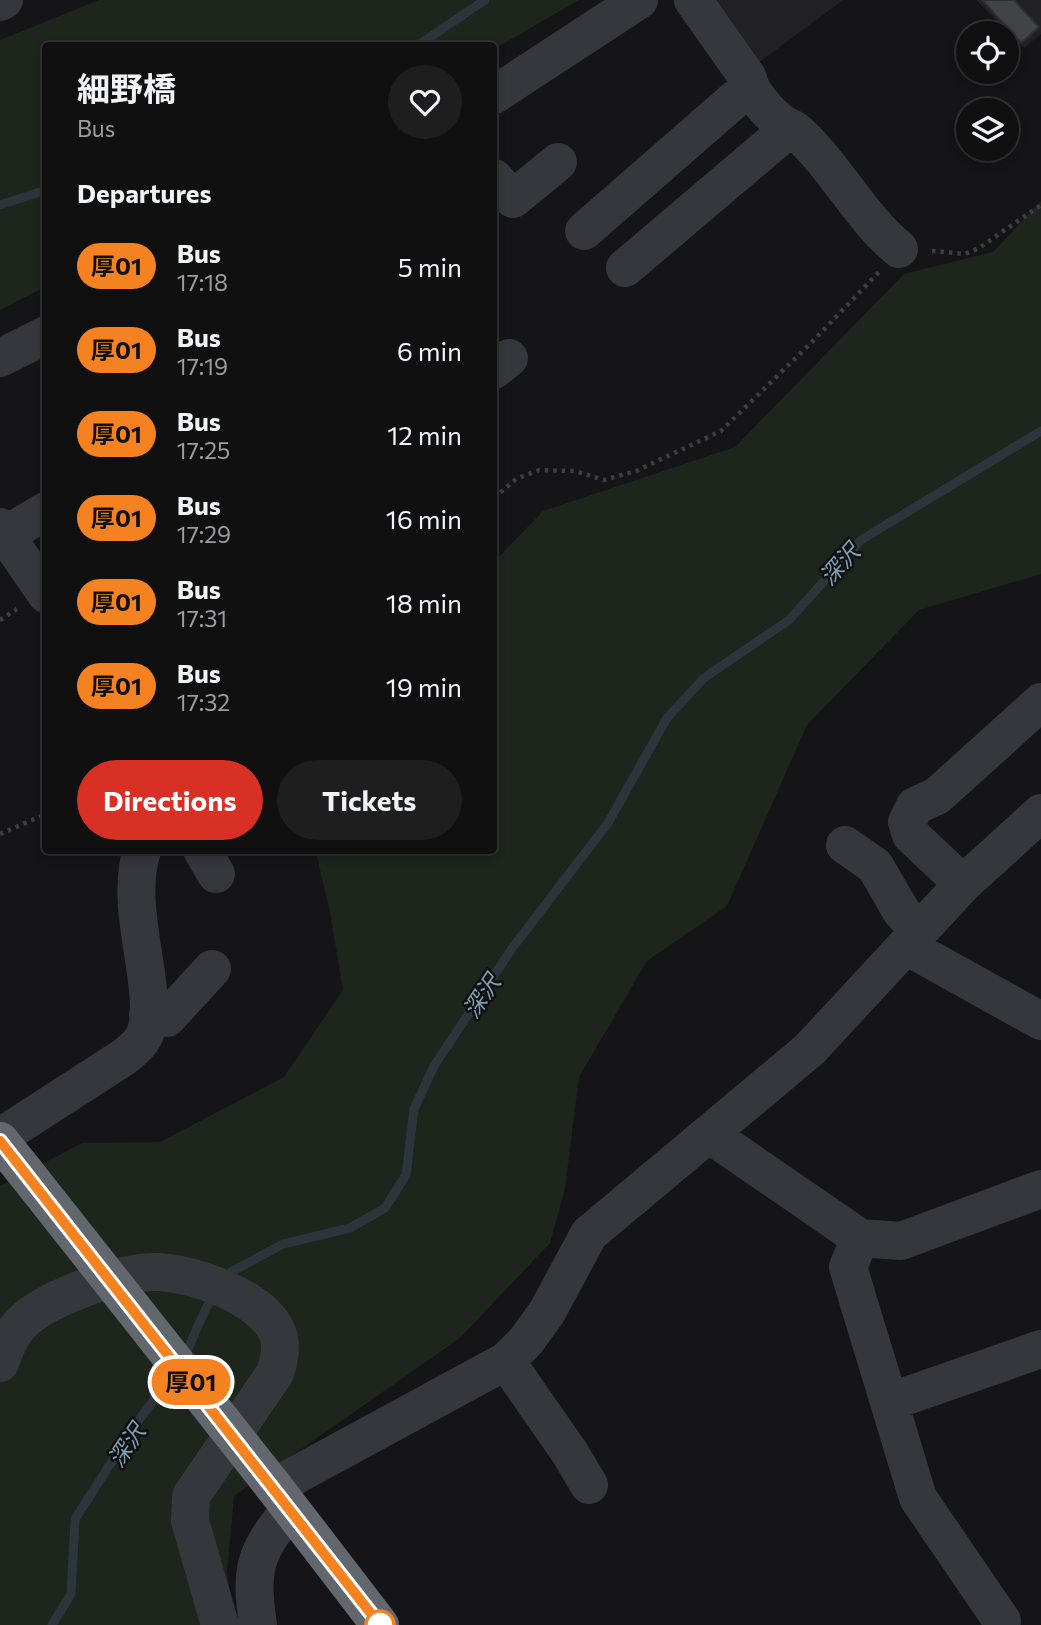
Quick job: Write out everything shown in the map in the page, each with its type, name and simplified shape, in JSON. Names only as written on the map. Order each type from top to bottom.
[{"type":"highway","points":[[0,1139],[380,1625]]},
{"type":"street","points":[[497,93],[639,0]]},
{"type":"street","points":[[693,0],[748,78],[749,87],[811,175]]},
{"type":"street","points":[[584,231],[749,87]]},
{"type":"street","points":[[625,268],[779,131],[796,130],[849,189],[876,230],[899,249]]},
{"type":"street","points":[[500,198],[558,162]]},
{"type":"street","points":[[0,358],[42,337]]},
{"type":"street","points":[[42,513],[2,531],[42,588]]},
{"type":"street","points":[[963,884],[911,835],[907,821],[915,806],[937,796],[945,772],[1029,702]]},
{"type":"street","points":[[258,1625],[258,1555],[269,1536],[282,1499],[506,1362],[526,1341],[547,1312],[589,1234],[810,1049],[963,884],[1041,813]]},
{"type":"street","points":[[845,845],[875,866],[901,911],[913,939],[1041,1021]]},
{"type":"street","points":[[0,1139],[124,1057],[139,1044],[147,1029],[146,969],[137,903],[137,865],[141,854]]},
{"type":"street","points":[[148,1014],[167,1017],[212,969]]},
{"type":"street","points":[[709,1134],[860,1238],[901,1241],[1041,1189]]},
{"type":"street","points":[[860,1238],[848,1267],[918,1498],[1002,1621]]},
{"type":"street","points":[[0,1363],[10,1336],[27,1317],[68,1295],[120,1278],[156,1272],[194,1278],[252,1303],[266,1314],[278,1333],[280,1356],[275,1373],[191,1496],[190,1521],[220,1625]]},
{"type":"street","points":[[889,1402],[1028,1361]]},
{"type":"street","points":[[506,1362],[580,1469]]},
{"type":"path","points":[[497,495],[516,479],[539,470],[575,471],[604,480],[625,474],[721,430],[809,345],[903,246],[965,254],[979,248],[1041,205]]},
{"type":"path","points":[[0,834],[42,816]]},
{"type":"shaded area","points":[[99,0],[579,0],[497,47],[497,42],[42,42],[42,289],[0,310],[0,40]]},
{"type":"shaded area","points":[[703,0],[843,0],[754,66]]},
{"type":"shaded area","points":[[976,0],[1041,0],[1041,34],[1024,48],[1019,43],[1019,21],[997,21]]},
{"type":"shaded area","points":[[1041,201],[1041,574],[919,610],[807,725],[727,906],[647,961],[579,1077],[565,1189],[550,1243],[460,1338],[234,1496],[227,1573],[236,1625],[0,1625],[0,1186],[82,1143],[160,1142],[284,1077],[343,990],[330,912],[316,854],[497,854],[497,559],[543,511],[735,447],[904,274],[993,252]]},
{"type":"building","points":[[982,0],[1014,0],[1039,27],[1021,43],[1019,21],[1001,21]]},
{"type":"waterway","points":[[423,42],[485,0]]},
{"type":"waterway","points":[[0,205],[42,191]]},
{"type":"waterway","name":"深沢","points":[[225,1280],[231,1272],[283,1244],[350,1228],[385,1208],[406,1175],[414,1109],[434,1066],[513,947],[608,823],[667,718],[704,678],[789,620],[861,540],[1041,431]]},
{"type":"waterway","name":"深沢","points":[[184,1358],[206,1308],[215,1295]]},
{"type":"waterway","name":"深沢","points":[[52,1625],[71,1594],[75,1519],[136,1424],[172,1375]]},
{"type":"bus line","name":"厚01","points":[[0,1141],[380,1625]]}]
